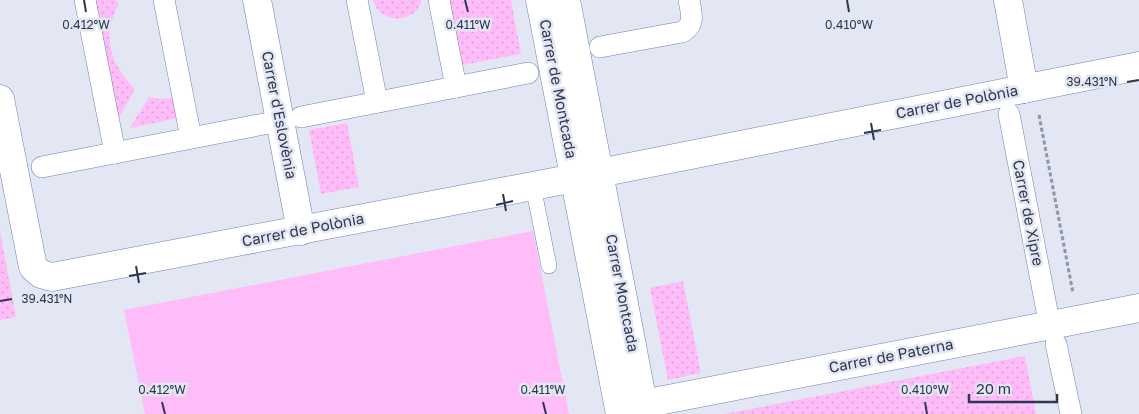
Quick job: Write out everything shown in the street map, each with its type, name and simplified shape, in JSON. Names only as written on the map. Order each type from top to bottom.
[{"type":"street","points":[[86,0],[115,153]]},
{"type":"street","points":[[164,0],[191,138]]},
{"type":"street","name":"Carrer d'Eslovènia","points":[[257,0],[301,231]]},
{"type":"street","points":[[357,0],[377,102]]},
{"type":"street","points":[[438,0],[456,87]]},
{"type":"street","name":"Carrer de Montcada","points":[[540,0],[587,175]]},
{"type":"street","name":"Carrer de Montcada","points":[[566,0],[587,175]]},
{"type":"street","points":[[600,47],[682,32],[688,29],[691,25],[692,17],[689,0]]},
{"type":"street","points":[[1008,0],[1031,99]]},
{"type":"street","name":"Carrer de Polònia","points":[[0,99],[33,267],[41,274],[52,277],[587,175],[1031,99],[1139,66]]},
{"type":"street","points":[[301,117],[528,73]]},
{"type":"street","name":"Carrer de Xipre","points":[[1009,114],[1047,311]]},
{"type":"street","points":[[42,167],[269,123]]},
{"type":"street","name":"Carrer Montcada","points":[[587,175],[636,411]]},
{"type":"street","name":"Carrer de Paterna","points":[[636,411],[1139,308]]},
{"type":"street","points":[[1056,344],[1071,414]]},
{"type":"lane","points":[[533,186],[550,266]]},
{"type":"path","points":[[1031,99],[1075,301]]},
{"type":"shaded area","points":[[94,0],[115,0],[119,3],[111,27],[111,49],[119,69],[135,89],[118,119]]},
{"type":"shaded area","points":[[373,0],[422,0],[412,14],[398,18],[383,14]]},
{"type":"shaded area","points":[[444,0],[511,0],[521,54],[457,66]]},
{"type":"shaded area","points":[[149,97],[161,99],[174,98],[178,118],[130,128]]},
{"type":"shaded area","points":[[347,123],[359,187],[321,194],[309,130]]},
{"type":"shaded area","points":[[0,231],[16,317],[0,320]]},
{"type":"shaded area","points":[[533,231],[569,414],[145,414],[124,310]]},
{"type":"shaded area","points":[[683,281],[701,373],[668,380],[650,288]]},
{"type":"shaded area","points":[[1025,356],[1036,414],[725,414]]}]
